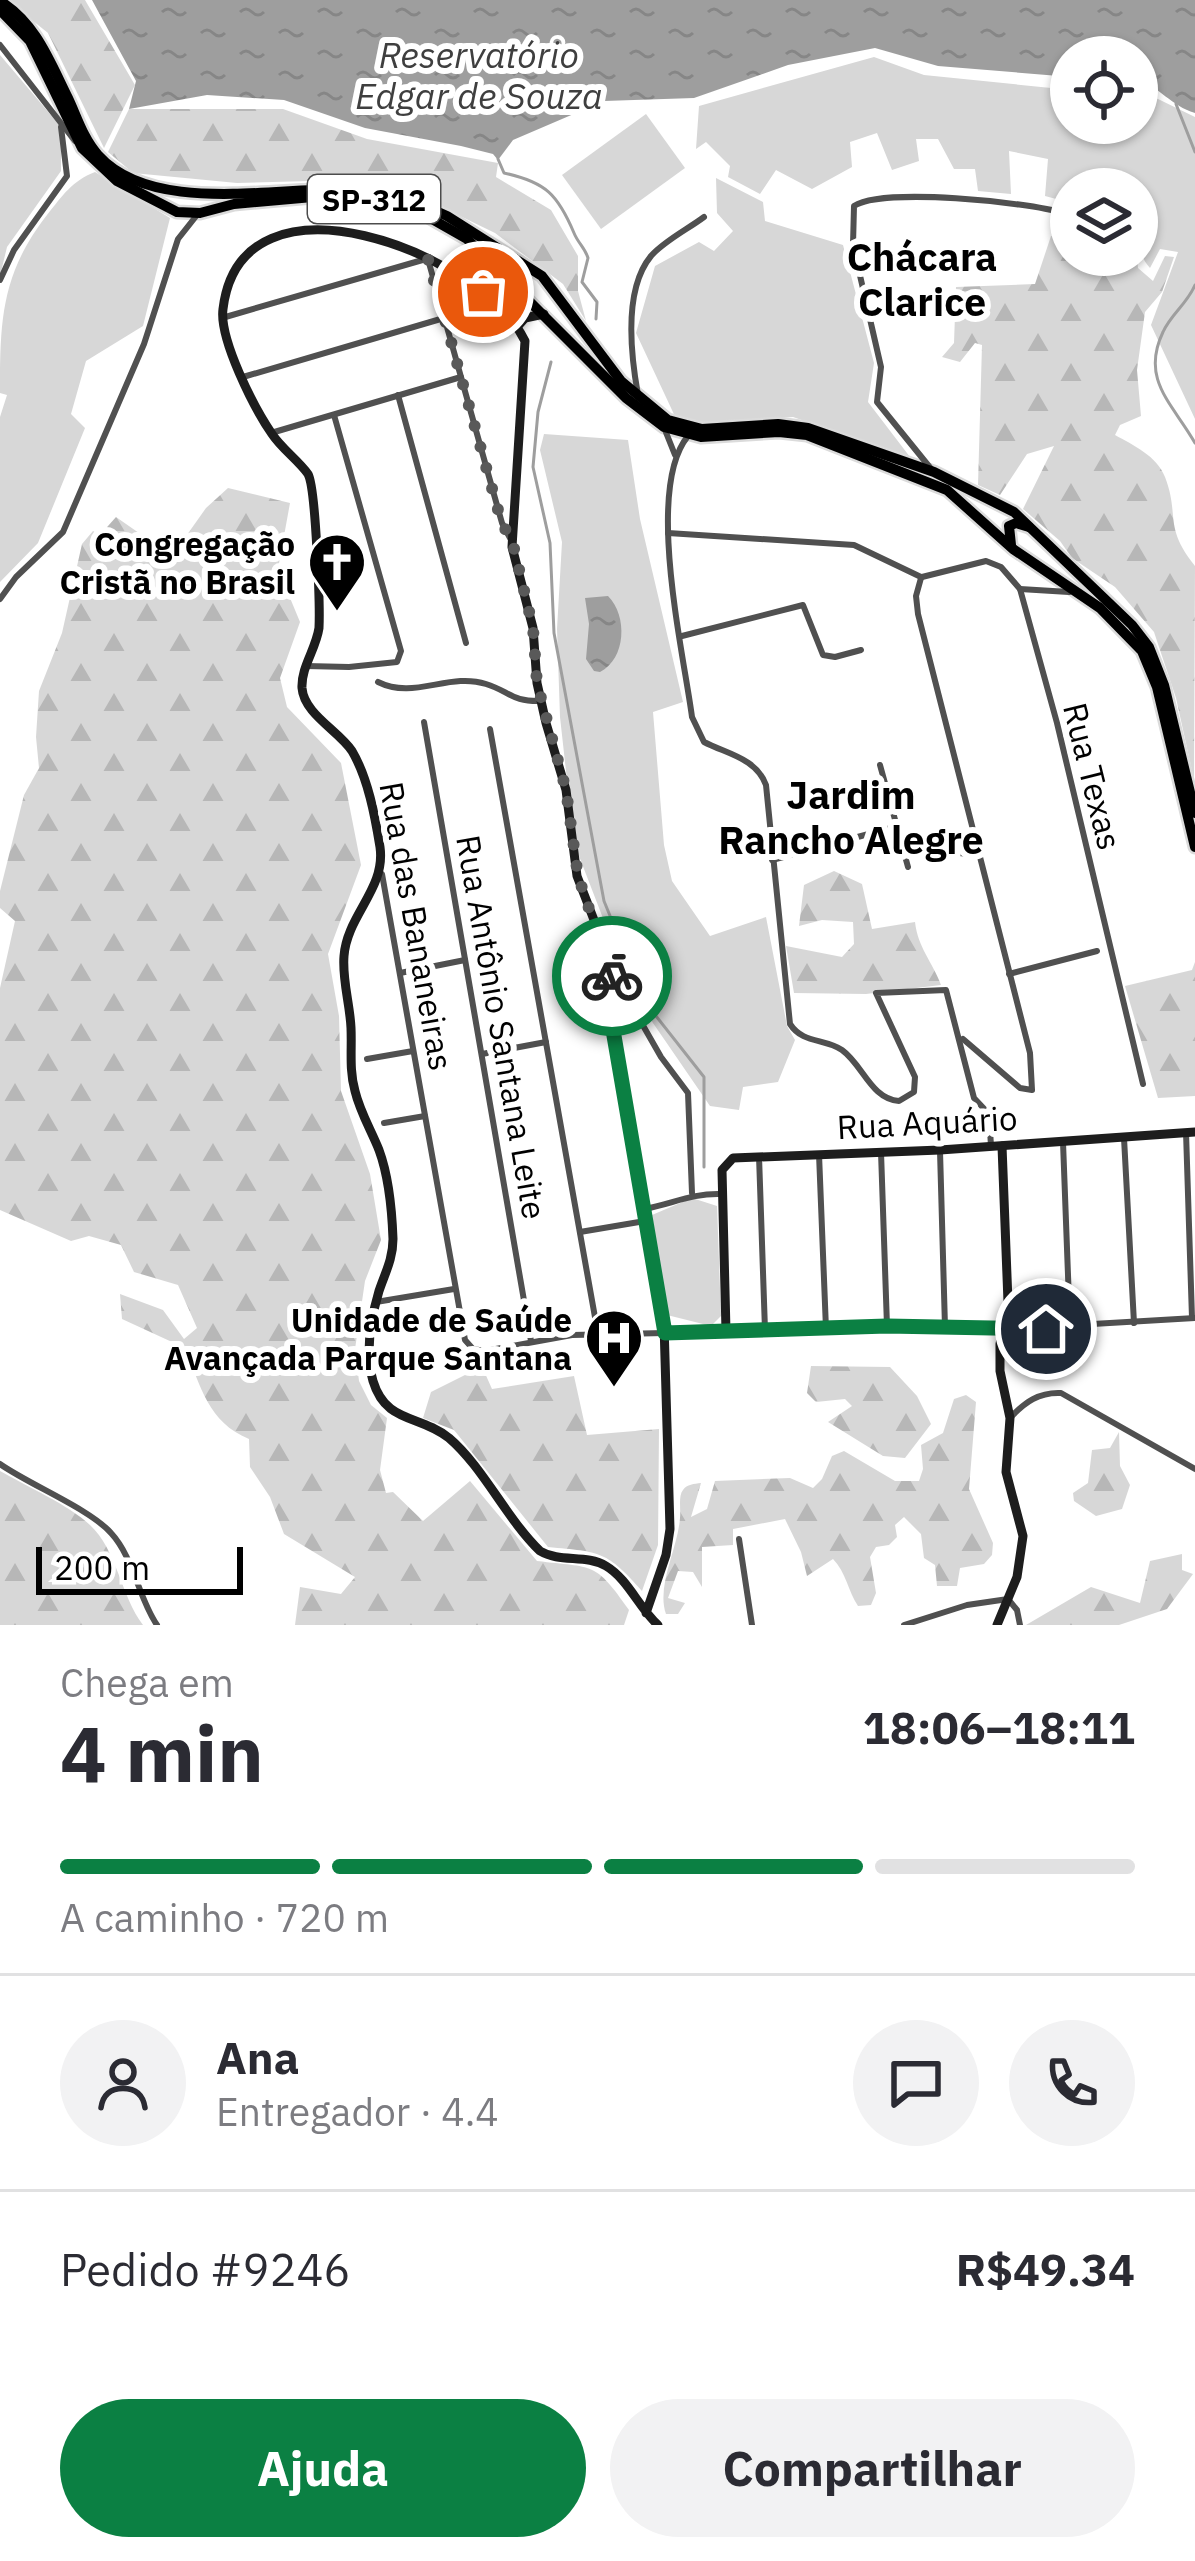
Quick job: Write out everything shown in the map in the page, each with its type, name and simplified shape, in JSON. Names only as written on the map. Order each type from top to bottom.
[{"type":"main road","name":"SP-312","points":[[0,6],[30,41],[64,122]]},
{"type":"main road","name":"SP-312","points":[[0,6],[20,16],[37,37],[84,146],[117,181],[176,211],[201,212],[234,203],[290,198],[376,199],[429,216],[456,230],[626,398],[664,427],[688,436],[807,435],[955,495],[1013,549],[1079,593],[1134,640],[1148,662],[1195,848]]},
{"type":"main road","points":[[64,122],[84,146]]},
{"type":"main road","name":"SP-312","points":[[84,146],[130,179],[181,190],[343,189],[388,194],[446,216],[536,271],[560,295],[594,348],[639,398],[668,420],[690,428],[778,424],[808,428],[934,472],[1014,512],[1149,647],[1164,685],[1195,813]]},
{"type":"main road","points":[[176,211],[174,199],[181,190]]},
{"type":"main road","points":[[200,191],[206,200],[201,212]]},
{"type":"main road","points":[[518,287],[521,274],[536,271]]},
{"type":"main road","points":[[544,314],[556,307],[560,295]]},
{"type":"main road","points":[[977,514],[994,522],[1003,516],[986,496]]},
{"type":"main road","points":[[1013,549],[1010,526],[1032,528]]},
{"type":"street","points":[[0,45],[64,122],[67,166]]},
{"type":"street","points":[[0,280],[14,250],[62,184],[73,155],[84,146]]},
{"type":"street","points":[[934,472],[875,396],[880,367],[854,245],[853,209],[866,199],[925,198],[1050,210]]},
{"type":"street","points":[[176,211],[182,230]]},
{"type":"street","points":[[0,599],[63,532],[145,344],[182,230],[201,212]]},
{"type":"street","points":[[639,398],[630,349],[634,300],[645,267],[651,256],[704,217]]},
{"type":"street","points":[[428,259],[222,318],[226,293],[255,248],[279,236],[350,231],[428,259],[474,284],[521,322]]},
{"type":"street","points":[[402,267],[405,247]]},
{"type":"street","points":[[428,259],[502,524],[512,540]]},
{"type":"street","points":[[530,299],[521,322],[525,341],[512,540],[533,628],[541,701],[566,790],[578,876],[612,971],[688,1094],[692,1193]]},
{"type":"street","points":[[521,322],[544,314]]},
{"type":"street","name":"Rua das Bananeiras","points":[[222,318],[243,377],[271,433],[312,485],[319,626],[302,686],[306,701],[359,764],[380,845],[461,1333],[473,1349],[598,1334],[887,1326],[1005,1329]]},
{"type":"street","points":[[243,377],[444,318]]},
{"type":"street","points":[[271,433],[460,377]]},
{"type":"street","points":[[398,395],[466,643]]},
{"type":"street","points":[[306,666],[370,666],[397,662],[401,655],[334,415]]},
{"type":"street","points":[[664,427],[675,454],[668,557],[695,729],[704,742],[748,762],[764,779],[790,1024],[797,1034],[840,1049],[879,1095],[892,1102],[905,1100],[914,1092],[914,1074],[876,993],[946,990],[974,1098],[989,1114],[996,1146],[1008,1302],[999,1349],[1010,1418],[1005,1464],[1019,1510],[1023,1545],[997,1625]]},
{"type":"street","points":[[675,454],[688,436]]},
{"type":"street","points":[[502,524],[514,516]]},
{"type":"street","points":[[668,533],[854,545],[922,577],[986,561],[1001,567],[1020,589],[1079,593]]},
{"type":"street","points":[[1031,589],[1042,570]]},
{"type":"street","points":[[922,577],[917,614],[1030,1053],[1034,1081],[1030,1091],[1019,1088],[961,1036]]},
{"type":"street","name":"Rua Texas","points":[[1020,589],[1058,723],[1143,1084]]},
{"type":"street","points":[[682,635],[803,605],[824,655],[861,650]]},
{"type":"street","points":[[378,682],[400,691],[480,682],[512,699],[541,701]]},
{"type":"street","name":"Rua Antônio Santana Leite","points":[[424,722],[531,1341]]},
{"type":"street","points":[[490,729],[598,1334]]},
{"type":"street","points":[[880,765],[908,867]]},
{"type":"street","points":[[772,860],[881,829],[899,830],[950,852],[978,855]]},
{"type":"street","points":[[381,870],[350,932],[344,958],[354,1089],[383,1165],[392,1225],[391,1261],[376,1302],[369,1354],[375,1387],[386,1407],[439,1431],[452,1442],[539,1551],[551,1557],[602,1563],[658,1625]]},
{"type":"street","points":[[1009,974],[1097,951]]},
{"type":"street","points":[[400,973],[465,959]]},
{"type":"street","points":[[612,971],[612,1010],[665,1333],[670,1529],[646,1612]]},
{"type":"street","points":[[612,1010],[630,1006]]},
{"type":"street","points":[[482,1054],[547,1042]]},
{"type":"street","points":[[367,1060],[413,1051]]},
{"type":"street","points":[[384,1124],[424,1116]]},
{"type":"street","points":[[1005,1329],[1194,1318],[1190,1132]]},
{"type":"street","name":"Rua Aquário","points":[[759,1156],[940,1150],[1190,1132]]},
{"type":"street","points":[[1124,1138],[1134,1323]]},
{"type":"street","points":[[1063,1142],[1070,1328]]},
{"type":"street","points":[[940,1150],[945,1327]]},
{"type":"street","points":[[881,1152],[887,1326]]},
{"type":"street","points":[[819,1154],[826,1329]]},
{"type":"street","points":[[726,1331],[722,1170],[728,1160],[759,1156],[765,1330]]},
{"type":"street","points":[[580,1232],[645,1215],[692,1193],[721,1194]]},
{"type":"street","points":[[376,1302],[454,1289]]},
{"type":"street","points":[[1010,1418],[1025,1402],[1053,1393],[1070,1396],[1195,1469]]},
{"type":"street","points":[[1004,1397],[1025,1402]]},
{"type":"street","points":[[0,1464],[99,1522],[116,1539],[157,1625]]},
{"type":"street","points":[[739,1539],[752,1625]]},
{"type":"street","points":[[904,1625],[967,1605],[1008,1599]]},
{"type":"street","points":[[1008,1599],[1020,1625]]},
{"type":"green space","points":[[7,0],[85,0],[135,85],[104,148],[48,33]]},
{"type":"green space","points":[[0,55],[61,127],[61,171],[7,247],[0,276]]},
{"type":"green space","points":[[874,57],[924,75],[1050,88],[1050,144],[1158,144],[1158,99],[1195,117],[1195,419],[1151,325],[1178,252],[1160,249],[1158,253],[1158,168],[1050,168],[1050,197],[1045,196],[1048,159],[1009,151],[1011,194],[978,191],[975,169],[954,169],[938,139],[916,139],[919,161],[892,170],[877,133],[850,142],[852,167],[812,189],[776,170],[760,194],[728,177],[730,166],[706,142],[696,149],[699,106]]},
{"type":"green space","points":[[129,109],[283,109],[367,139],[498,163],[496,177],[551,210],[578,256],[578,291],[586,321],[563,284],[495,233],[423,198],[348,180],[237,183],[133,173],[108,152]]},
{"type":"green space","points":[[646,114],[685,168],[601,229],[562,175]]},
{"type":"green space","points":[[95,172],[170,218],[143,326],[86,361],[71,414],[85,428],[38,543],[0,582],[0,417],[7,395],[0,393],[0,367],[6,299],[20,258],[47,215],[68,189]]},
{"type":"green space","points":[[716,178],[763,202],[765,221],[843,245],[874,363],[868,402],[910,457],[793,417],[679,425],[636,333],[655,266],[699,242],[714,251],[733,231],[717,213]]},
{"type":"green space","points":[[1050,239],[1050,276],[1147,276],[1153,281],[1165,256],[1174,257],[1162,292],[1145,312],[1137,370],[1141,416],[1120,425],[1115,435],[1144,452],[1161,470],[1175,531],[1195,566],[1194,780],[1176,698],[1154,632],[1115,587],[1072,558],[1023,509],[1054,446],[1027,454],[1000,495],[978,485],[982,345],[975,343],[960,362],[942,357],[954,343],[956,287],[1035,284]]},
{"type":"green space","points":[[544,434],[628,440],[640,519],[683,702],[653,712],[664,845],[672,881],[710,936],[766,917],[787,1026],[795,1040],[778,1082],[743,1087],[739,1110],[710,1106],[631,991],[574,843],[560,717],[557,629],[562,542],[540,450]]},
{"type":"green space","points":[[228,488],[290,503],[278,569],[300,622],[280,678],[287,707],[341,763],[361,865],[328,954],[339,1016],[341,1091],[370,1174],[381,1240],[365,1281],[355,1349],[359,1381],[371,1405],[387,1418],[380,1470],[386,1493],[393,1492],[423,1521],[470,1481],[537,1561],[582,1567],[600,1575],[629,1610],[624,1625],[295,1625],[300,1587],[341,1594],[355,1577],[284,1534],[270,1497],[250,1467],[249,1439],[215,1413],[185,1348],[122,1319],[120,1294],[163,1310],[184,1339],[197,1328],[178,1285],[134,1272],[121,1245],[89,1236],[71,1241],[0,1210],[0,988],[15,921],[0,908],[0,891],[24,795],[39,768],[39,691],[62,633],[82,544],[93,531],[100,535],[116,517],[172,556],[206,508]]},
{"type":"green space","points":[[834,871],[862,884],[872,929],[915,922],[941,985],[866,994],[794,993],[786,946],[842,957],[854,944],[853,922],[822,920],[799,926],[804,885]]},
{"type":"green space","points":[[1195,962],[1195,1096],[1158,1098],[1125,986],[1192,970]]},
{"type":"green space","points":[[692,1198],[717,1206],[721,1316],[711,1326],[667,1315],[652,1215]]},
{"type":"green space","points":[[480,1362],[492,1389],[574,1376],[587,1435],[659,1429],[658,1545],[642,1591],[602,1556],[548,1547],[454,1430],[423,1418],[431,1392],[471,1372]]},
{"type":"green space","points":[[811,1366],[890,1367],[917,1396],[931,1424],[905,1458],[883,1456],[828,1422],[852,1406],[845,1399],[816,1402],[807,1393]]},
{"type":"green space","points":[[966,1395],[976,1402],[969,1489],[993,1543],[992,1555],[984,1564],[960,1568],[957,1586],[937,1586],[935,1565],[924,1558],[921,1534],[904,1517],[895,1525],[897,1537],[889,1545],[876,1547],[870,1557],[876,1593],[871,1605],[858,1606],[833,1559],[807,1576],[785,1519],[733,1529],[733,1545],[702,1547],[702,1587],[693,1572],[678,1571],[668,1598],[685,1603],[678,1614],[666,1614],[666,1579],[681,1496],[687,1487],[701,1483],[691,1517],[707,1509],[715,1481],[790,1478],[813,1488],[832,1456],[844,1451],[895,1481],[919,1481],[921,1445],[943,1433],[954,1399]]},
{"type":"green space","points":[[1119,1432],[1120,1466],[1130,1485],[1122,1509],[1096,1516],[1074,1501],[1073,1493],[1088,1483],[1092,1450],[1110,1448]]},
{"type":"green space","points":[[0,1471],[90,1525],[107,1547],[143,1625],[0,1625]]},
{"type":"green space","points":[[1182,1554],[1182,1570],[1193,1574],[1167,1609],[1119,1625],[1026,1625],[1091,1587],[1140,1603],[1150,1561]]},
{"type":"water","name":"Reservatório Edgar de Souza","points":[[92,0],[1195,0],[1195,113],[1158,91],[1158,36],[1050,36],[1050,75],[938,66],[875,48],[788,65],[694,98],[604,101],[513,140],[498,160],[493,154],[461,146],[365,128],[284,100],[207,95],[129,109],[136,81]]},
{"type":"water","points":[[608,596],[619,614],[621,637],[615,657],[600,672],[586,659],[585,598]]},
{"type":"waterway","points":[[1176,104],[1195,152]]},
{"type":"waterway","points":[[498,159],[504,173],[540,186],[562,209],[588,258],[582,282],[597,302],[596,319]]},
{"type":"waterway","points":[[1195,285],[1163,332],[1155,364],[1162,391],[1195,443]]},
{"type":"waterway","points":[[551,362],[538,412],[533,467],[550,543],[554,633],[604,901],[645,1002],[704,1077],[704,1167]]},
{"type":"way so far","points":[[483,292],[428,259],[502,524],[512,540],[533,628],[537,683],[569,804],[573,857],[612,976]]},
{"type":"place","name":"Congregação Cristã no Brasil","points":[[337,613]]},
{"type":"place","name":"Unidade de Saúde Avançada Parque Santana","points":[[614,1389]]},
{"type":"district","name":"Chácara Clarice","points":[[922,278]]},
{"type":"district","name":"Jardim Rancho Alegre","points":[[851,816]]},
{"type":"route","points":[[612,976],[613,1030],[665,1333],[887,1326],[1046,1329]]}]
